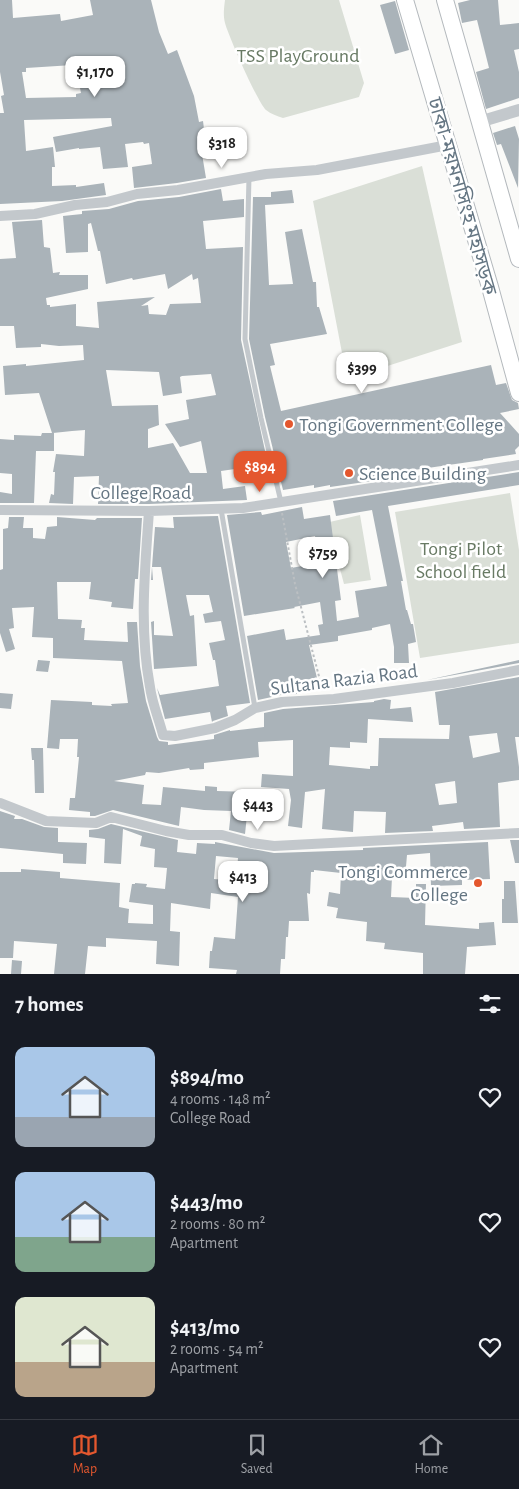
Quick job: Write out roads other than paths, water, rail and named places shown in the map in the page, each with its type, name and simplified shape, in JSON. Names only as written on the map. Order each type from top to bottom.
[{"type":"highway","name":"ঢাকা-ময়মনসিংহ মহাসড়ক","points":[[405,0],[519,393]]},
{"type":"highway","name":"ঢাকা-ময়মনসিংহ মহাসড়ক","points":[[445,0],[519,260]]},
{"type":"street","points":[[479,122],[519,110]]},
{"type":"street","points":[[0,216],[35,214],[76,205],[107,202],[137,194],[178,190],[249,177],[317,170],[448,145]]},
{"type":"street","name":"College Road","points":[[0,510],[149,511],[243,508],[519,465]]},
{"type":"street","name":"Sultana Razia Road","points":[[149,511],[144,574],[143,633],[150,688],[163,735],[175,736],[214,728],[235,720],[255,708],[282,702],[324,700],[452,683],[519,670]]},
{"type":"street","points":[[0,802],[46,821],[96,822],[111,817],[166,831],[189,835],[222,835],[251,843],[274,846],[519,833]]},
{"type":"lane","points":[[249,177],[245,339],[281,503]]},
{"type":"lane","points":[[221,509],[255,708]]},
{"type":"place","name":"Tongi Government College","points":[[289,424]]},
{"type":"place","name":"Science Building","points":[[349,473]]},
{"type":"place","name":"Tongi Commerce College","points":[[478,883]]},
{"type":"park label","name":"TSS PlayGround","points":[[298,55]]},
{"type":"park label","name":"Tongi Pilot School field","points":[[461,560]]}]
